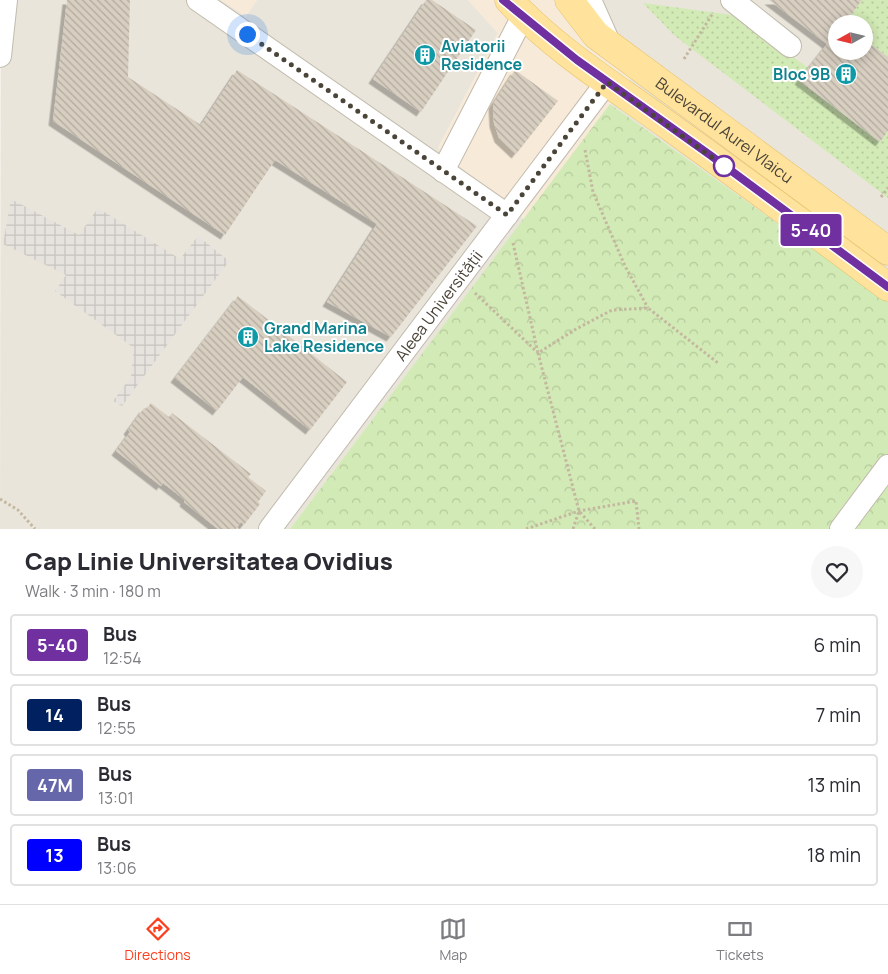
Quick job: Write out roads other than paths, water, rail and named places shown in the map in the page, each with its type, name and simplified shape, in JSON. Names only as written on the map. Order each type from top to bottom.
[{"type":"main road","name":"Bulevardul Aurel Vlaicu","points":[[569,0],[596,36],[888,251]]},
{"type":"main road","name":"Bulevardul Aurel Vlaicu","points":[[512,5],[577,60],[710,155],[888,287]]},
{"type":"street","points":[[0,56],[6,0]]},
{"type":"street","points":[[198,0],[507,215]]},
{"type":"street","points":[[590,0],[610,46]]},
{"type":"street","points":[[724,4],[790,46]]},
{"type":"street","points":[[443,171],[512,5]]},
{"type":"street","name":"Aleea Universității","points":[[270,529],[607,82]]},
{"type":"street","points":[[841,529],[888,466]]},
{"type":"place","name":"Aviatorii Residence","points":[[425,55]]},
{"type":"place","name":"Bloc 9B","points":[[846,74]]},
{"type":"place","name":"Grand Marina Lake Residence","points":[[248,337]]}]
